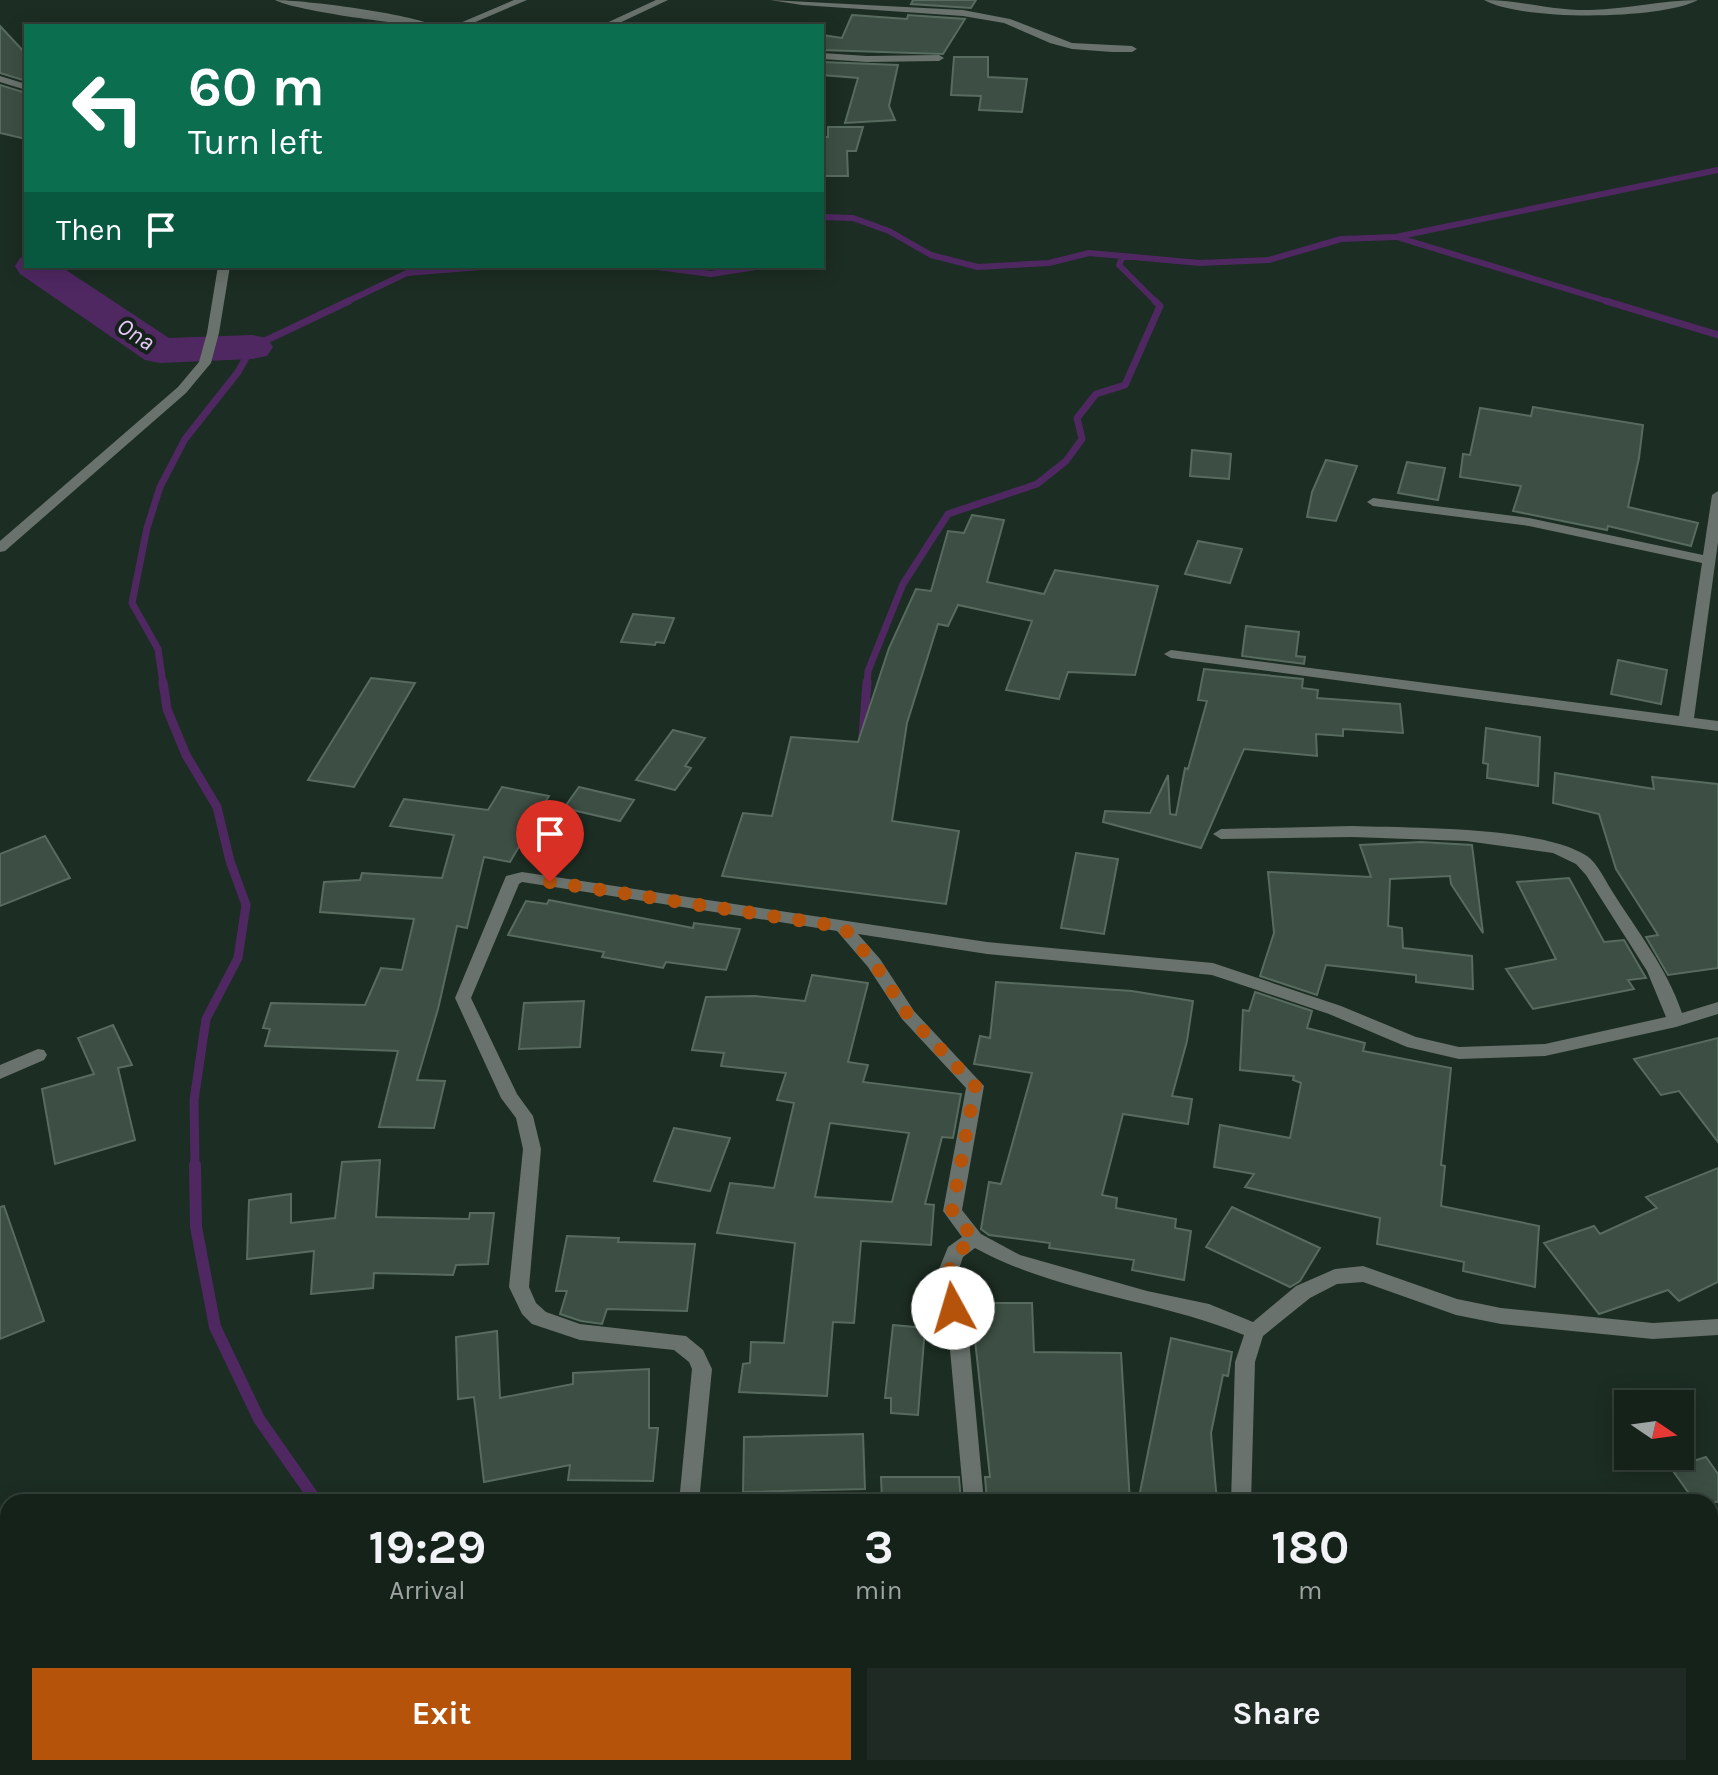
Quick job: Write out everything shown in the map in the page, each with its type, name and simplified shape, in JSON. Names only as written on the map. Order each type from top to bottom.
[{"type":"street","points":[[280,0],[336,12],[393,17],[422,24]]},
{"type":"street","points":[[463,24],[522,0]]},
{"type":"street","points":[[609,24],[663,0]]},
{"type":"street","points":[[775,0],[944,10],[998,18],[1028,27],[1053,41],[1085,48],[1132,49]]},
{"type":"street","points":[[1489,0],[1561,15],[1693,0]]},
{"type":"street","points":[[824,56],[939,58]]},
{"type":"street","points":[[0,79],[24,86]]},
{"type":"street","points":[[0,548],[182,390],[205,363],[224,268]]},
{"type":"street","points":[[1686,720],[1718,495]]},
{"type":"street","points":[[1373,502],[1529,522],[1708,560]]},
{"type":"street","points":[[1171,654],[1718,726]]},
{"type":"street","points":[[1221,834],[1263,831],[1432,834],[1518,841],[1564,849],[1583,861],[1655,969],[1667,990],[1676,1021]]},
{"type":"street","points":[[690,1494],[702,1369],[696,1356],[679,1342],[580,1332],[539,1318],[529,1308],[519,1287],[532,1149],[529,1133],[524,1116],[510,1098],[463,998],[512,880],[522,877],[987,948],[1213,969],[1335,1010],[1413,1043],[1459,1053],[1545,1050],[1676,1021],[1718,1008]]},
{"type":"street","points":[[843,927],[874,963],[908,1015],[975,1086],[952,1211],[974,1239],[1015,1261],[1147,1299],[1209,1312],[1255,1331]]},
{"type":"street","points":[[0,1073],[38,1055]]},
{"type":"street","points":[[973,1494],[958,1328],[949,1287],[949,1269],[955,1252],[974,1239]]},
{"type":"street","points":[[1241,1494],[1245,1362],[1255,1331],[1303,1292],[1335,1277],[1363,1274],[1456,1307],[1501,1316],[1653,1331],[1718,1327]]},
{"type":"building","points":[[913,0],[976,0],[971,8],[911,4]]},
{"type":"building","points":[[852,15],[965,19],[943,54],[824,50],[824,35],[842,38]]},
{"type":"building","points":[[0,26],[24,52],[24,80],[0,73]]},
{"type":"building","points":[[954,57],[988,57],[988,77],[1027,79],[1022,112],[979,110],[981,96],[951,95]]},
{"type":"building","points":[[824,62],[898,65],[889,106],[895,120],[845,123],[858,78],[824,75]]},
{"type":"building","points":[[0,85],[24,92],[24,139],[0,133]]},
{"type":"building","points":[[828,127],[863,127],[856,151],[847,151],[848,176],[824,176],[824,137],[828,137]]},
{"type":"building","points":[[1533,407],[1643,425],[1628,507],[1698,523],[1691,546],[1608,526],[1607,530],[1513,511],[1521,486],[1460,477],[1463,454],[1470,455],[1480,408],[1531,416]]},
{"type":"building","points":[[1192,450],[1231,454],[1229,479],[1190,476]]},
{"type":"building","points":[[1326,460],[1357,466],[1336,521],[1307,517],[1312,492]]},
{"type":"building","points":[[1407,462],[1445,468],[1438,500],[1398,493]]},
{"type":"building","points":[[972,515],[1004,520],[987,582],[1044,594],[1055,570],[1158,586],[1135,675],[1068,672],[1059,699],[1006,690],[1032,621],[958,605],[948,626],[938,624],[907,723],[892,821],[959,831],[946,904],[722,876],[743,813],[772,816],[791,737],[858,742],[889,648],[916,589],[931,591],[948,531],[964,533]]},
{"type":"building","points":[[1198,541],[1242,549],[1230,583],[1185,574]]},
{"type":"building","points":[[633,614],[674,618],[664,643],[621,642]]},
{"type":"building","points":[[1246,626],[1299,632],[1296,656],[1305,657],[1304,664],[1242,656]]},
{"type":"building","points":[[1618,660],[1667,670],[1661,704],[1611,694]]},
{"type":"building","points":[[1204,669],[1303,679],[1302,688],[1318,690],[1317,698],[1400,704],[1403,733],[1343,729],[1343,736],[1316,734],[1317,756],[1244,749],[1201,848],[1103,822],[1105,811],[1150,813],[1168,775],[1170,814],[1176,815],[1185,768],[1188,769],[1207,701],[1198,700]]},
{"type":"building","points":[[371,678],[415,683],[354,787],[308,780]]},
{"type":"building","points":[[1486,728],[1540,737],[1538,786],[1487,778],[1488,764],[1483,763]]},
{"type":"building","points":[[673,730],[705,738],[685,766],[691,768],[675,790],[636,780]]},
{"type":"building","points":[[1555,773],[1654,789],[1652,777],[1718,784],[1718,968],[1668,975],[1646,937],[1658,935],[1616,869],[1599,814],[1553,803]]},
{"type":"building","points":[[502,787],[549,796],[510,862],[484,857],[467,928],[457,926],[438,1009],[417,1080],[445,1081],[434,1128],[379,1127],[398,1051],[265,1046],[270,1029],[263,1028],[271,1003],[365,1005],[381,968],[402,970],[414,919],[320,912],[324,882],[360,880],[362,873],[442,878],[454,835],[390,826],[404,799],[488,810]]},
{"type":"building","points":[[579,787],[634,800],[620,821],[564,808]]},
{"type":"building","points":[[45,836],[70,878],[0,906],[0,854]]},
{"type":"building","points":[[1421,842],[1472,845],[1483,933],[1451,884],[1450,876],[1390,879],[1388,926],[1402,928],[1403,948],[1472,956],[1473,989],[1416,982],[1416,975],[1326,965],[1317,995],[1260,976],[1274,933],[1268,872],[1371,877],[1360,845]]},
{"type":"building","points":[[1076,853],[1118,859],[1104,934],[1061,928]]},
{"type":"building","points":[[1569,878],[1604,942],[1624,940],[1646,978],[1628,980],[1634,989],[1533,1009],[1506,969],[1556,959],[1517,882]]},
{"type":"building","points":[[549,900],[693,928],[694,923],[740,929],[726,970],[666,962],[663,968],[602,957],[604,952],[508,935],[526,901],[547,904]]},
{"type":"building","points":[[812,975],[868,983],[848,1062],[868,1065],[863,1082],[961,1094],[953,1138],[942,1137],[925,1204],[934,1205],[931,1245],[861,1241],[854,1323],[833,1322],[827,1396],[739,1392],[743,1364],[750,1363],[751,1342],[784,1343],[795,1243],[717,1233],[730,1183],[774,1188],[794,1103],[777,1100],[786,1073],[721,1066],[724,1053],[692,1050],[706,997],[755,996],[805,1001]],"holes":[[[830,1123],[909,1133],[892,1202],[815,1197]]]},
{"type":"building","points":[[996,982],[1132,991],[1193,1001],[1187,1041],[1172,1096],[1192,1099],[1188,1124],[1123,1114],[1102,1195],[1117,1198],[1116,1208],[1176,1219],[1175,1228],[1191,1231],[1184,1280],[1132,1270],[1134,1260],[1049,1248],[1050,1243],[989,1235],[981,1229],[989,1182],[1001,1184],[1032,1073],[974,1064],[980,1036],[990,1038]]},
{"type":"building","points":[[1255,992],[1312,1011],[1307,1028],[1365,1043],[1363,1051],[1451,1068],[1441,1165],[1445,1166],[1441,1206],[1539,1226],[1535,1287],[1463,1271],[1464,1262],[1377,1244],[1380,1218],[1245,1187],[1254,1174],[1214,1167],[1220,1125],[1290,1138],[1301,1083],[1293,1080],[1294,1076],[1240,1070],[1243,1010],[1249,1011]]},
{"type":"building","points":[[584,1001],[580,1047],[519,1049],[524,1003]]},
{"type":"building","points":[[113,1025],[132,1065],[118,1068],[135,1140],[55,1164],[42,1089],[94,1074],[78,1038]]},
{"type":"building","points":[[1718,1038],[1718,1142],[1679,1091],[1661,1095],[1634,1059]]},
{"type":"building","points":[[674,1128],[730,1138],[710,1191],[654,1181]]},
{"type":"building","points":[[380,1160],[376,1217],[469,1219],[470,1213],[494,1213],[488,1264],[456,1265],[453,1275],[374,1273],[373,1288],[311,1294],[314,1251],[247,1259],[249,1200],[291,1194],[291,1223],[335,1218],[342,1162]]},
{"type":"building","points":[[1718,1168],[1718,1282],[1679,1301],[1668,1290],[1599,1314],[1544,1243],[1594,1226],[1600,1234],[1657,1208],[1646,1197]]},
{"type":"building","points":[[4,1206],[44,1321],[0,1339],[0,1207]]},
{"type":"building","points":[[1232,1207],[1320,1248],[1300,1281],[1290,1287],[1206,1247]]},
{"type":"building","points":[[567,1236],[619,1238],[618,1242],[695,1244],[687,1311],[607,1309],[602,1324],[560,1314],[567,1291],[556,1291]]},
{"type":"building","points":[[981,1303],[1032,1303],[1034,1352],[1121,1353],[1130,1494],[986,1494],[985,1477],[990,1477],[974,1331],[982,1332]]},
{"type":"building","points":[[893,1325],[925,1328],[918,1415],[891,1413],[891,1398],[885,1398]]},
{"type":"building","points":[[497,1331],[500,1398],[573,1384],[573,1373],[649,1369],[649,1428],[658,1428],[653,1481],[568,1480],[570,1465],[484,1482],[474,1397],[458,1399],[456,1337]]},
{"type":"building","points":[[1171,1338],[1232,1352],[1228,1376],[1223,1375],[1211,1433],[1216,1494],[1140,1494]]},
{"type":"building","points":[[863,1434],[865,1489],[743,1492],[744,1437]]},
{"type":"building","points":[[1706,1457],[1718,1474],[1718,1494],[1689,1494],[1672,1470],[1694,1470],[1694,1461]]},
{"type":"building","points":[[881,1477],[959,1477],[960,1494],[882,1494]]},
{"type":"waterway","points":[[1123,256],[1200,263],[1269,260],[1341,239],[1396,237],[1718,170]]},
{"type":"waterway","points":[[824,217],[853,218],[889,231],[931,255],[978,267],[1049,263],[1089,253],[1123,256]]},
{"type":"waterway","points":[[1400,238],[1613,303]]},
{"type":"waterway","points":[[867,684],[868,671],[903,584],[948,514],[1037,484],[1066,461],[1082,439],[1077,418],[1096,394],[1125,385],[1160,306],[1119,265],[1123,256]]},
{"type":"waterway","name":"Ona","points":[[37,268],[160,351],[252,347]]},
{"type":"waterway","points":[[344,303],[407,273],[468,268]]},
{"type":"waterway","points":[[665,268],[711,274],[749,268]]},
{"type":"waterway","points":[[163,684],[158,649],[132,603],[147,528],[160,487],[185,439],[238,372],[252,347],[349,301]]},
{"type":"waterway","points":[[1606,301],[1718,335]]},
{"type":"waterway","points":[[163,682],[167,709],[186,755],[217,807],[230,861],[246,905],[238,958],[206,1019],[194,1100],[195,1167]]},
{"type":"waterway","points":[[863,736],[867,682]]},
{"type":"waterway","points":[[195,1165],[196,1227],[215,1327],[259,1419],[311,1494]]},
{"type":"route","points":[[550,882],[843,927],[874,963],[908,1015],[975,1086],[952,1211],[974,1239],[955,1252],[949,1269],[953,1308]]}]
